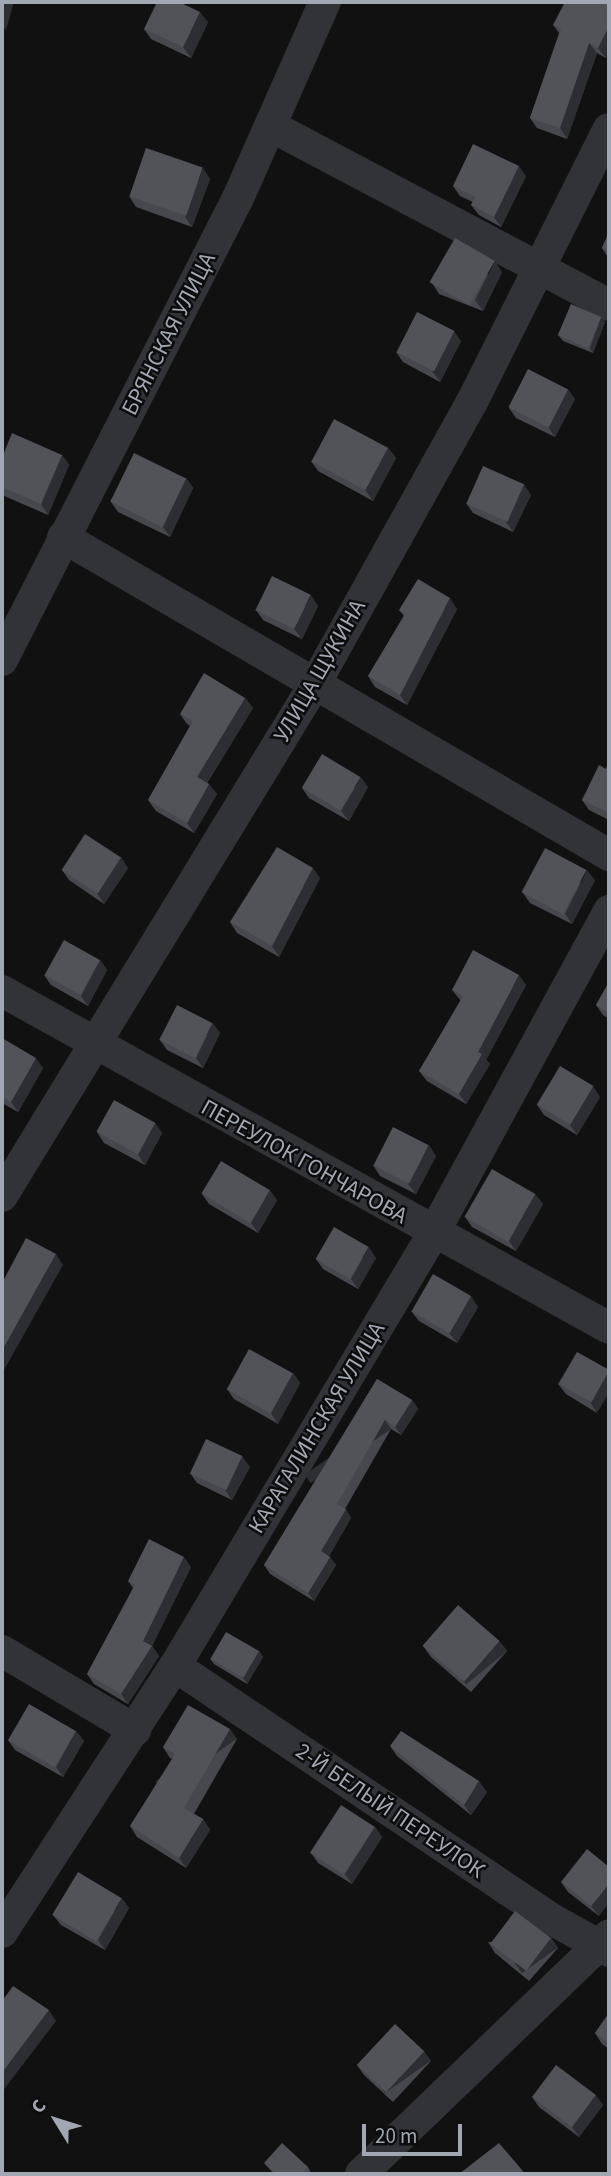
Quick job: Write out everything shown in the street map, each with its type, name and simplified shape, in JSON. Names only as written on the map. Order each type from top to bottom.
[{"type":"street","name":"БРЯНСКАЯ УЛИЦА","points":[[2,660],[271,126],[325,2]]},
{"type":"street","points":[[271,126],[609,305]]},
{"type":"street","name":"УЛИЦА ЩУКИНА","points":[[2,1196],[316,682],[541,267],[609,129]]},
{"type":"street","points":[[63,537],[609,855]]},
{"type":"street","name":"КАРАГАЛИНСКАЯ УЛИЦА","points":[[2,1932],[175,1666],[433,1234],[609,911]]},
{"type":"street","name":"ПЕРЕУЛОК ГОНЧАРОВА","points":[[2,990],[94,1045],[433,1234],[609,1328]]},
{"type":"street","points":[[2,1651],[135,1730]]},
{"type":"street","name":"2-Й БЕЛЫЙ ПЕРЕУЛОК","points":[[175,1666],[606,1944]]},
{"type":"street","points":[[361,2174],[606,1944]]},
{"type":"building","points":[[157,2],[179,2],[200,12],[183,47],[144,29]]},
{"type":"building","points":[[565,2],[609,2],[609,26],[598,48],[589,43],[560,128],[530,118],[561,29],[553,25]]},
{"type":"building","points":[[473,144],[519,166],[494,217],[471,205],[475,197],[453,186]]},
{"type":"building","points":[[146,148],[203,168],[186,216],[129,196]]},
{"type":"building","points":[[609,232],[609,252],[602,248]]},
{"type":"building","points":[[455,238],[495,261],[469,305],[430,282]]},
{"type":"building","points":[[571,304],[601,317],[588,348],[558,335]]},
{"type":"building","points":[[417,312],[454,331],[434,371],[397,352]]},
{"type":"building","points":[[528,369],[568,389],[549,428],[508,407]]},
{"type":"building","points":[[334,419],[388,448],[365,490],[311,461]]},
{"type":"building","points":[[12,433],[62,455],[41,504],[2,487],[2,458]]},
{"type":"building","points":[[134,453],[186,478],[162,527],[110,502]]},
{"type":"building","points":[[483,466],[524,484],[507,522],[466,503]]},
{"type":"building","points":[[272,576],[311,595],[294,629],[255,610]]},
{"type":"building","points":[[418,579],[450,598],[400,695],[368,676],[405,614],[399,610]]},
{"type":"building","points":[[204,673],[245,698],[197,777],[209,784],[187,823],[148,800],[193,721],[180,714]]},
{"type":"building","points":[[322,754],[361,777],[340,811],[302,787]]},
{"type":"building","points":[[609,761],[609,813],[582,800],[599,765],[606,769]]},
{"type":"building","points":[[85,834],[121,857],[98,893],[62,870]]},
{"type":"building","points":[[277,847],[313,868],[272,946],[230,922]]},
{"type":"building","points":[[545,848],[586,870],[563,914],[522,892]]},
{"type":"building","points":[[64,940],[100,960],[80,995],[45,975]]},
{"type":"building","points":[[473,950],[519,975],[478,1052],[482,1054],[459,1094],[419,1071],[463,996],[452,990]]},
{"type":"building","points":[[609,982],[609,1013],[596,1005]]},
{"type":"building","points":[[177,1005],[213,1023],[195,1058],[159,1040]]},
{"type":"building","points":[[2,1038],[36,1058],[11,1102],[2,1097]]},
{"type":"building","points":[[560,1066],[593,1086],[570,1125],[537,1105]]},
{"type":"building","points":[[114,1100],[155,1123],[138,1154],[97,1131]]},
{"type":"building","points":[[393,1127],[429,1145],[409,1183],[373,1165]]},
{"type":"building","points":[[221,1161],[270,1190],[250,1223],[201,1194]]},
{"type":"building","points":[[492,1169],[535,1194],[508,1242],[464,1217]]},
{"type":"building","points":[[334,1227],[369,1247],[350,1279],[316,1259]]},
{"type":"building","points":[[26,1238],[56,1254],[2,1351],[2,1283]]},
{"type":"building","points":[[433,1274],[471,1296],[450,1333],[412,1311]]},
{"type":"building","points":[[249,1349],[293,1373],[270,1413],[227,1389]]},
{"type":"building","points":[[577,1352],[609,1370],[591,1402],[559,1384]]},
{"type":"building","points":[[377,1379],[412,1400],[395,1427],[385,1420],[337,1504],[346,1509],[321,1551],[330,1557],[308,1593],[264,1565]]},
{"type":"building","points":[[206,1439],[242,1456],[226,1490],[190,1473]]},
{"type":"building","points":[[149,1539],[184,1557],[143,1641],[152,1646],[121,1694],[87,1674],[135,1585],[128,1581]]},
{"type":"building","points":[[458,1605],[500,1641],[464,1682],[423,1646]]},
{"type":"building","points":[[226,1632],[259,1651],[243,1678],[210,1659]]},
{"type":"building","points":[[29,1704],[76,1731],[55,1767],[8,1740]]},
{"type":"building","points":[[188,1705],[230,1729],[184,1808],[203,1819],[179,1858],[130,1826],[175,1754],[163,1747]]},
{"type":"building","points":[[401,1731],[479,1781],[464,1805],[390,1746]]},
{"type":"building","points":[[341,1805],[375,1827],[344,1875],[310,1853]]},
{"type":"building","points":[[587,1849],[609,1867],[609,1884],[591,1906],[561,1882]]},
{"type":"building","points":[[78,1872],[122,1898],[96,1941],[52,1915]]},
{"type":"building","points":[[515,1911],[551,1938],[526,1971],[490,1944]]},
{"type":"building","points":[[13,1986],[49,2010],[2,2073],[2,2001]]},
{"type":"building","points":[[609,2013],[609,2043],[595,2033]]},
{"type":"building","points":[[395,2024],[424,2051],[386,2092],[357,2065]]},
{"type":"building","points":[[556,2065],[596,2095],[572,2127],[532,2097]]},
{"type":"building","points":[[282,2143],[308,2167],[301,2174],[276,2174],[264,2163]]},
{"type":"building","points":[[499,2143],[522,2170],[516,2174],[459,2174]]}]
